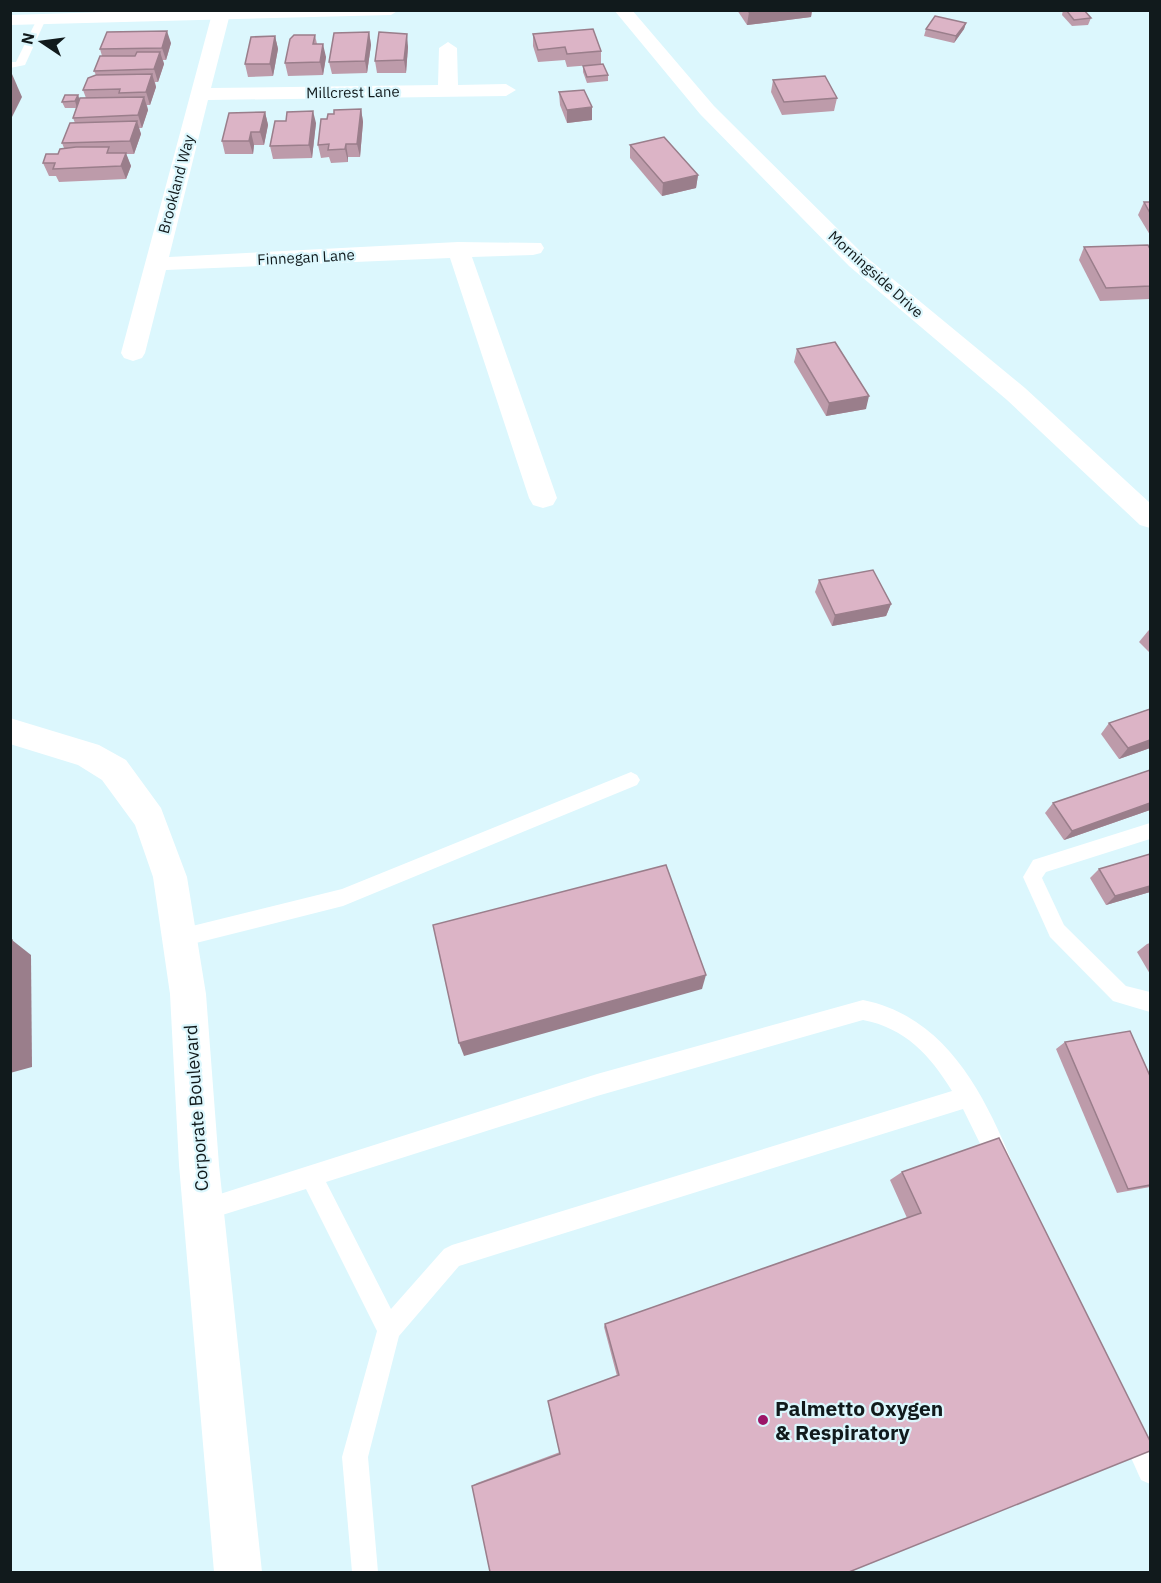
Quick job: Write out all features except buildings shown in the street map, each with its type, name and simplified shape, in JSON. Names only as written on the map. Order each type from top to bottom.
[{"type":"street","points":[[10,20],[391,10]]},
{"type":"street","name":"Morningside Drive","points":[[622,10],[707,110],[857,261],[1016,394],[1150,518]]},
{"type":"street","name":"Brookland Way","points":[[133,354],[154,264],[221,13]]},
{"type":"street","points":[[448,48],[448,91]]},
{"type":"street","name":"Millcrest Lane","points":[[200,94],[506,90]]},
{"type":"street","name":"Finnegan Lane","points":[[154,264],[458,249],[533,248]]},
{"type":"street","points":[[458,249],[543,498]]},
{"type":"street","name":"Corporate Boulevard","points":[[10,731],[88,755],[114,770],[149,818],[170,877],[188,994],[203,1210],[238,1572]]},
{"type":"lane","points":[[10,65],[20,65],[41,19]]},
{"type":"lane","points":[[180,938],[343,897],[631,780]]},
{"type":"lane","points":[[1150,831],[1040,866],[1032,877],[1057,931],[1120,994],[1150,1002]]},
{"type":"lane","points":[[203,1210],[597,1085],[863,1010],[890,1016],[926,1040],[969,1096],[1010,1182]]},
{"type":"lane","points":[[365,1572],[354,1457],[388,1330],[452,1257],[969,1096]]},
{"type":"lane","points":[[311,1176],[388,1330]]},
{"type":"lane","points":[[1125,1418],[1150,1471]]},
{"type":"place","name":"Palmetto Oxygen & Respiratory","points":[[763,1420]]}]
